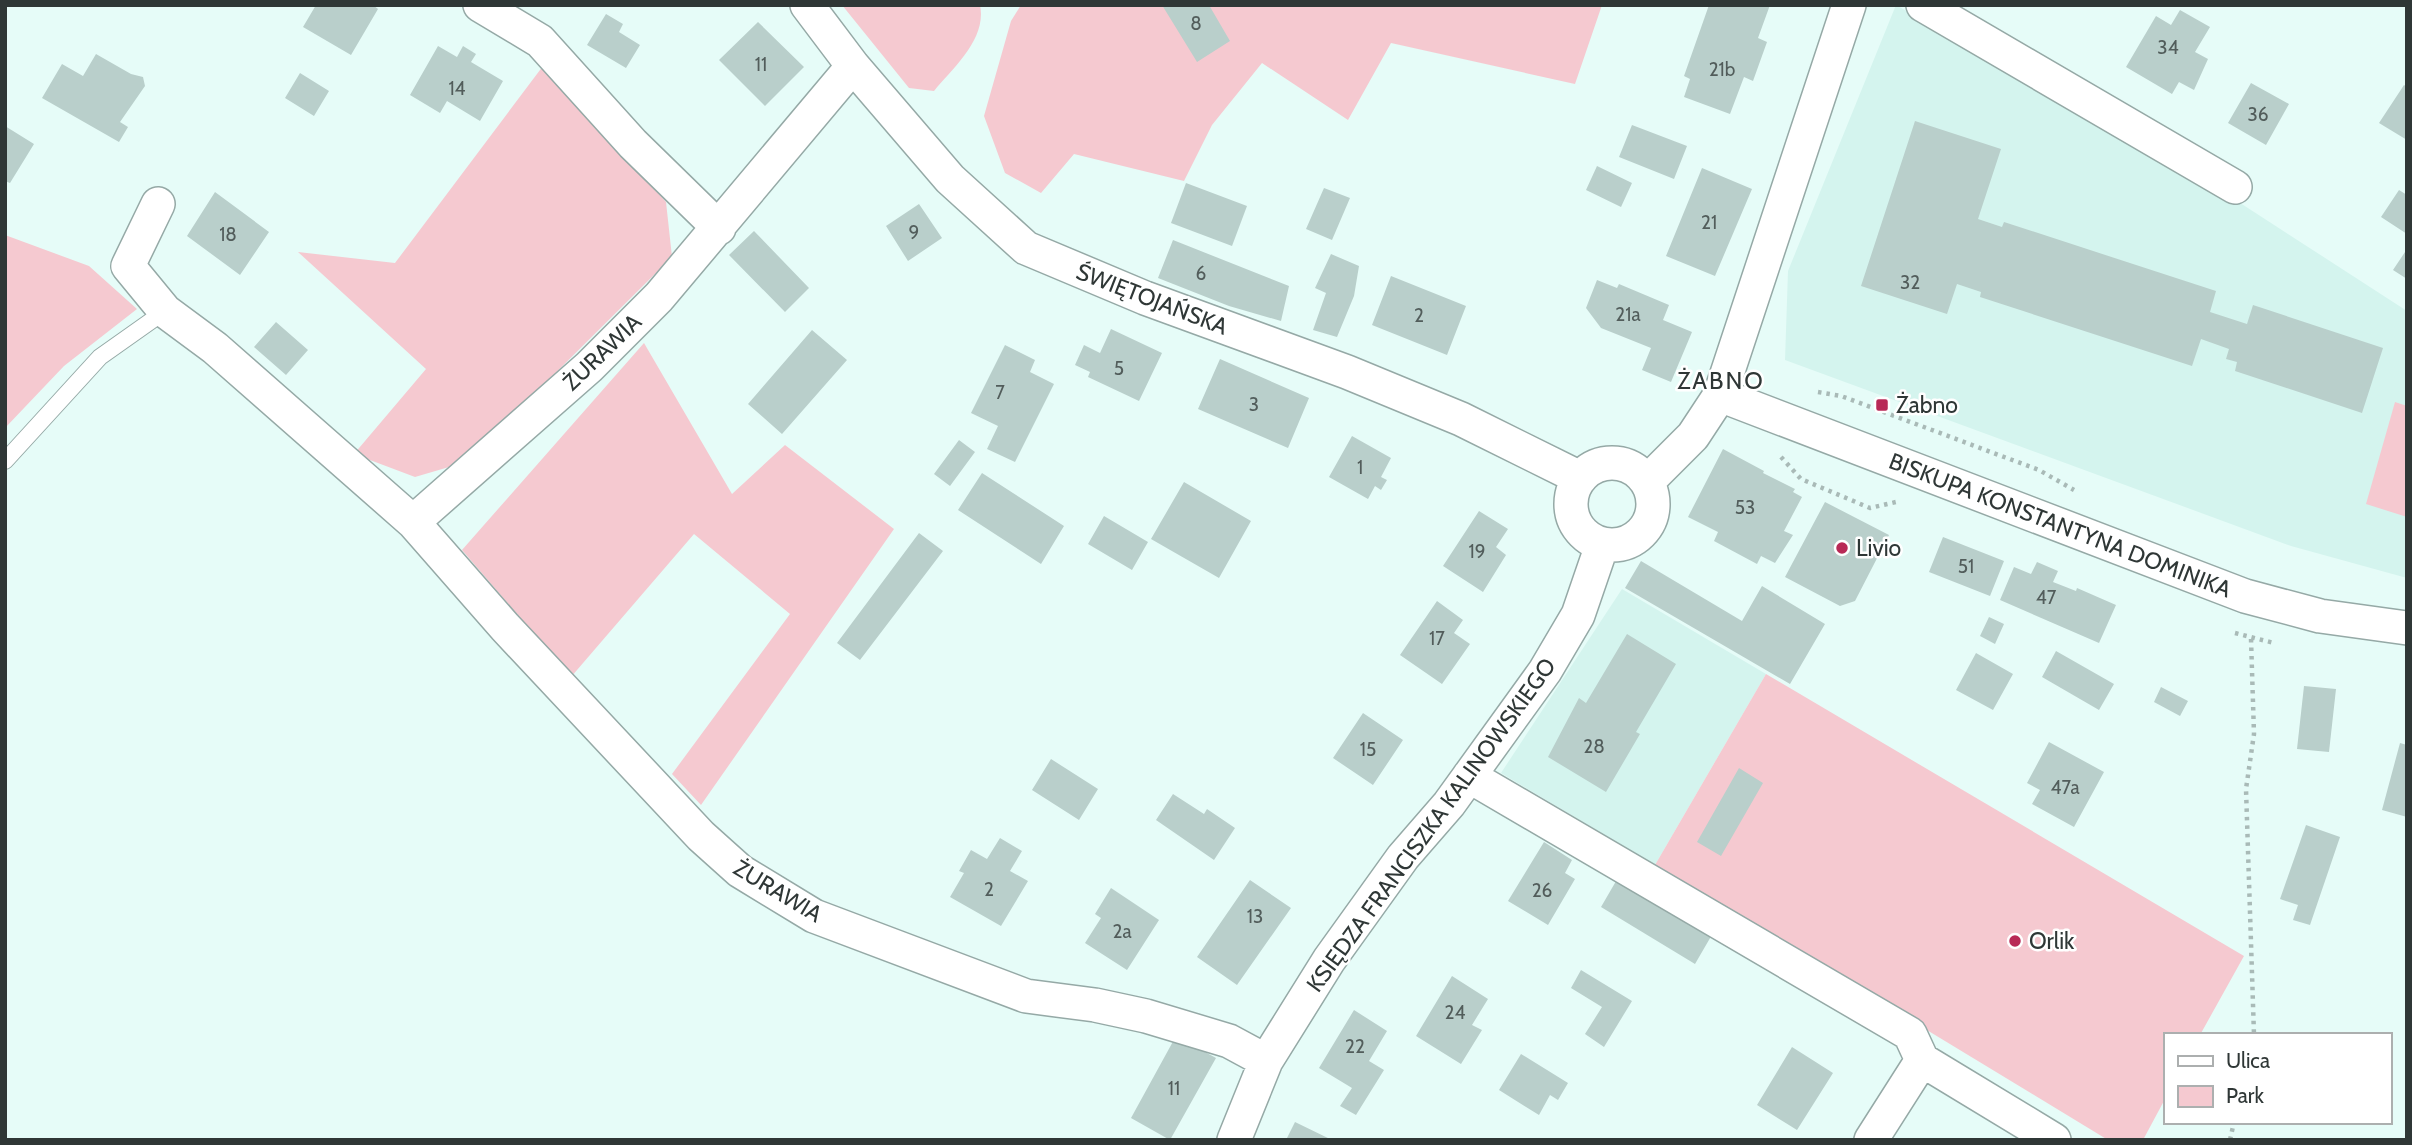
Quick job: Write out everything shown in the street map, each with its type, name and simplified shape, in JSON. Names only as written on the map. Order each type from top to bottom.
[{"type":"street","points":[[480,5],[540,41],[634,144],[719,228]]},
{"type":"street","name":"ŚWIĘTOJAŃSKA","points":[[807,5],[853,66],[950,179],[1026,248],[1145,298],[1360,377],[1461,419],[1580,478]]},
{"type":"street","points":[[1647,482],[1693,436],[1720,395],[1849,5]]},
{"type":"street","points":[[1923,5],[2235,187]]},
{"type":"street","name":"ŻURAWIA","points":[[412,522],[589,367],[659,297],[853,66]]},
{"type":"street","name":"ŻURAWIA","points":[[158,204],[128,266],[165,310],[215,348],[412,522],[505,627],[701,836],[740,871],[814,916],[1026,996],[1095,1005],[1146,1016],[1229,1041],[1266,1061]]},
{"type":"street","name":"BISKUPA KONSTANTYNA DOMINIKA","points":[[1720,395],[2245,596],[2320,616],[2407,628]]},
{"type":"street","points":[[1614,463],[1633,468],[1647,482],[1654,505],[1646,529],[1627,544],[1602,545],[1583,535],[1572,518],[1571,497],[1580,478],[1595,466],[1614,463]]},
{"type":"street","name":"KSIĘDZA FRANCISZKA KALINOWSKIEGO","points":[[1234,1140],[1266,1061],[1329,961],[1403,857],[1469,776],[1545,671],[1578,615],[1602,545]]},
{"type":"street","points":[[1469,776],[1910,1034],[1922,1060],[2054,1140]]},
{"type":"street","points":[[1871,1140],[1922,1060]]},
{"type":"lane","points":[[5,461],[100,357],[165,310]]},
{"type":"path","points":[[2251,639],[2254,734],[2246,789],[2254,1033]]},
{"type":"shaded area","points":[[1896,5],[2234,199],[2407,311],[2407,578],[2291,546],[1785,360],[1788,271]]},
{"type":"shaded area","points":[[1622,589],[1766,674],[1655,865],[1501,773]]},
{"type":"green space","points":[[842,5],[980,5],[981,17],[974,41],[934,91],[909,88]]},
{"type":"green space","points":[[1021,5],[1602,5],[1575,84],[1391,43],[1348,120],[1262,63],[1212,125],[1184,181],[1074,154],[1041,193],[1005,173],[984,116],[1011,21]]},
{"type":"green space","points":[[543,66],[666,202],[672,257],[466,462],[415,477],[354,454],[426,369],[298,252],[395,263]]},
{"type":"green space","points":[[5,235],[89,266],[137,309],[64,366],[5,428]]},
{"type":"green space","points":[[644,343],[732,494],[785,445],[894,529],[701,805],[672,774],[790,614],[694,534],[571,677],[462,550]]},
{"type":"green space","points":[[2395,402],[2407,406],[2407,517],[2366,504]]},
{"type":"green space","points":[[1766,674],[2244,956],[2201,1033],[2164,1033],[2164,1101],[2143,1140],[2108,1140],[1655,865]]},
{"type":"building","points":[[316,5],[373,5],[378,9],[351,55],[303,27]]},
{"type":"building","points":[[1162,5],[1209,5],[1230,41],[1197,62]]},
{"type":"building","points":[[1709,5],[1770,5],[1758,38],[1767,42],[1753,81],[1744,77],[1730,114],[1684,97],[1690,79],[1684,76]]},
{"type":"building","points":[[2180,10],[2210,27],[2195,52],[2208,59],[2194,90],[2179,82],[2172,94],[2126,67],[2156,16],[2171,25]]},
{"type":"building","points":[[606,14],[623,24],[619,32],[640,45],[626,68],[587,45]]},
{"type":"building","points":[[758,22],[804,67],[765,106],[719,60]]},
{"type":"building","points":[[438,46],[457,57],[463,46],[476,54],[471,62],[503,81],[480,121],[447,101],[440,113],[410,95]]},
{"type":"building","points":[[96,54],[131,74],[143,77],[145,86],[120,122],[128,127],[119,142],[42,98],[62,64],[83,76]]},
{"type":"building","points":[[300,73],[329,91],[314,116],[285,98]]},
{"type":"building","points":[[2251,83],[2289,104],[2266,145],[2228,123]]},
{"type":"building","points":[[2404,85],[2407,87],[2407,140],[2379,123]]},
{"type":"building","points":[[1915,121],[2001,149],[1978,219],[2002,227],[2004,222],[2216,291],[2210,312],[2247,324],[2253,305],[2383,348],[2362,413],[2235,371],[2237,362],[2226,359],[2229,349],[2201,339],[2192,366],[1980,297],[1981,292],[1957,284],[1947,314],[1861,286]]},
{"type":"building","points":[[1632,125],[1687,146],[1674,179],[1619,157]]},
{"type":"building","points":[[5,126],[34,144],[10,183],[5,181]]},
{"type":"building","points":[[1597,166],[1632,183],[1621,207],[1586,190]]},
{"type":"building","points":[[1702,168],[1752,189],[1715,276],[1666,256]]},
{"type":"building","points":[[1186,183],[1247,206],[1232,246],[1171,223]]},
{"type":"building","points":[[1324,188],[1350,198],[1332,240],[1306,229]]},
{"type":"building","points":[[2399,190],[2407,195],[2407,234],[2381,217]]},
{"type":"building","points":[[215,192],[269,232],[240,275],[187,236]]},
{"type":"building","points":[[919,204],[942,238],[908,261],[886,226]]},
{"type":"building","points":[[754,231],[809,288],[785,312],[729,255]]},
{"type":"building","points":[[1173,240],[1289,286],[1281,321],[1229,306],[1158,278]]},
{"type":"building","points":[[2407,249],[2407,279],[2393,270]]},
{"type":"building","points":[[1331,254],[1359,266],[1354,296],[1337,337],[1313,330],[1326,293],[1315,288]]},
{"type":"building","points":[[1391,276],[1466,306],[1447,355],[1372,325]]},
{"type":"building","points":[[1597,280],[1617,288],[1619,284],[1669,305],[1663,320],[1692,332],[1671,382],[1642,370],[1651,348],[1601,328],[1586,308]]},
{"type":"building","points":[[276,322],[308,350],[286,375],[254,347]]},
{"type":"building","points":[[1111,329],[1162,353],[1139,401],[1088,377],[1090,372],[1075,365],[1084,345],[1100,353]]},
{"type":"building","points":[[812,330],[847,360],[782,434],[748,404]]},
{"type":"building","points":[[1005,345],[1035,360],[1030,372],[1054,384],[1015,462],[987,449],[998,426],[971,413]]},
{"type":"building","points":[[1220,359],[1309,398],[1288,448],[1198,409]]},
{"type":"building","points":[[1352,436],[1391,458],[1381,477],[1387,480],[1381,490],[1375,486],[1368,499],[1329,477]]},
{"type":"building","points":[[959,440],[975,452],[950,486],[934,474]]},
{"type":"building","points":[[1723,449],[1795,489],[1793,492],[1802,497],[1784,531],[1793,535],[1775,563],[1761,556],[1757,564],[1714,541],[1718,532],[1688,517]]},
{"type":"building","points":[[982,473],[1064,526],[1041,564],[958,510]]},
{"type":"building","points":[[1184,482],[1251,521],[1219,578],[1151,539]]},
{"type":"building","points":[[1825,502],[1889,535],[1855,601],[1840,606],[1785,577]]},
{"type":"building","points":[[1479,511],[1508,529],[1496,547],[1506,555],[1483,592],[1443,566]]},
{"type":"building","points":[[1104,516],[1148,542],[1132,570],[1088,544]]},
{"type":"building","points":[[919,533],[943,551],[860,660],[837,643]]},
{"type":"building","points":[[1943,537],[2004,561],[1990,596],[1929,572]]},
{"type":"building","points":[[1641,561],[1742,621],[1762,586],[1825,624],[1790,684],[1625,588]]},
{"type":"building","points":[[2037,562],[2058,571],[2053,582],[2076,591],[2077,588],[2116,605],[2099,643],[2000,600],[2014,567],[2031,574]]},
{"type":"building","points":[[1437,601],[1463,620],[1454,633],[1470,644],[1442,684],[1400,655]]},
{"type":"building","points":[[1989,617],[2004,624],[1995,644],[1980,636]]},
{"type":"building","points":[[1627,634],[1676,664],[1636,732],[1640,734],[1606,792],[1548,757],[1579,698],[1586,703]]},
{"type":"building","points":[[2056,651],[2114,684],[2099,710],[2042,677]]},
{"type":"building","points":[[1976,653],[2013,674],[1993,710],[1956,690]]},
{"type":"building","points":[[2304,686],[2336,689],[2329,752],[2297,749]]},
{"type":"building","points":[[2161,687],[2188,701],[2180,716],[2154,702]]},
{"type":"building","points":[[1363,713],[1403,740],[1373,785],[1333,758]]},
{"type":"building","points":[[2049,742],[2104,772],[2074,827],[2032,804],[2040,790],[2027,783]]},
{"type":"building","points":[[2400,743],[2407,745],[2407,817],[2382,810]]},
{"type":"building","points":[[1051,759],[1098,789],[1079,820],[1032,790]]},
{"type":"building","points":[[1739,768],[1763,783],[1721,856],[1697,842]]},
{"type":"building","points":[[1173,794],[1204,814],[1207,809],[1235,828],[1214,860],[1156,820]]},
{"type":"building","points":[[2306,825],[2340,837],[2310,925],[2293,920],[2298,905],[2280,899]]},
{"type":"building","points":[[1000,838],[1022,851],[1010,871],[1028,881],[1001,926],[950,897],[964,873],[959,871],[971,850],[987,859]]},
{"type":"building","points":[[1544,842],[1572,860],[1565,873],[1575,879],[1548,925],[1508,901]]},
{"type":"building","points":[[1619,876],[1713,933],[1695,964],[1601,907]]},
{"type":"building","points":[[1250,880],[1291,908],[1237,985],[1197,957]]},
{"type":"building","points":[[1111,888],[1159,920],[1127,970],[1085,943],[1101,918],[1095,914]]},
{"type":"building","points":[[1581,970],[1632,1001],[1604,1047],[1585,1034],[1602,1007],[1571,988]]},
{"type":"building","points":[[1452,976],[1488,999],[1472,1025],[1482,1030],[1461,1064],[1416,1036]]},
{"type":"building","points":[[1354,1010],[1387,1031],[1369,1061],[1384,1070],[1356,1115],[1340,1106],[1352,1088],[1319,1068]]},
{"type":"building","points":[[1176,1036],[1216,1058],[1170,1140],[1131,1118]]},
{"type":"building","points":[[1792,1047],[1833,1073],[1797,1130],[1757,1105]]},
{"type":"building","points":[[1521,1054],[1568,1083],[1558,1100],[1550,1095],[1539,1115],[1499,1090]]},
{"type":"building","points":[[1295,1122],[1332,1140],[1286,1140]]},
{"type":"place","name":"Żabno","points":[[1882,405]]},
{"type":"place","name":"Livio","points":[[1842,548]]},
{"type":"place","name":"Orlik","points":[[2015,941]]},
{"type":"district","name":"ŻABNO","points":[[1721,381]]}]
